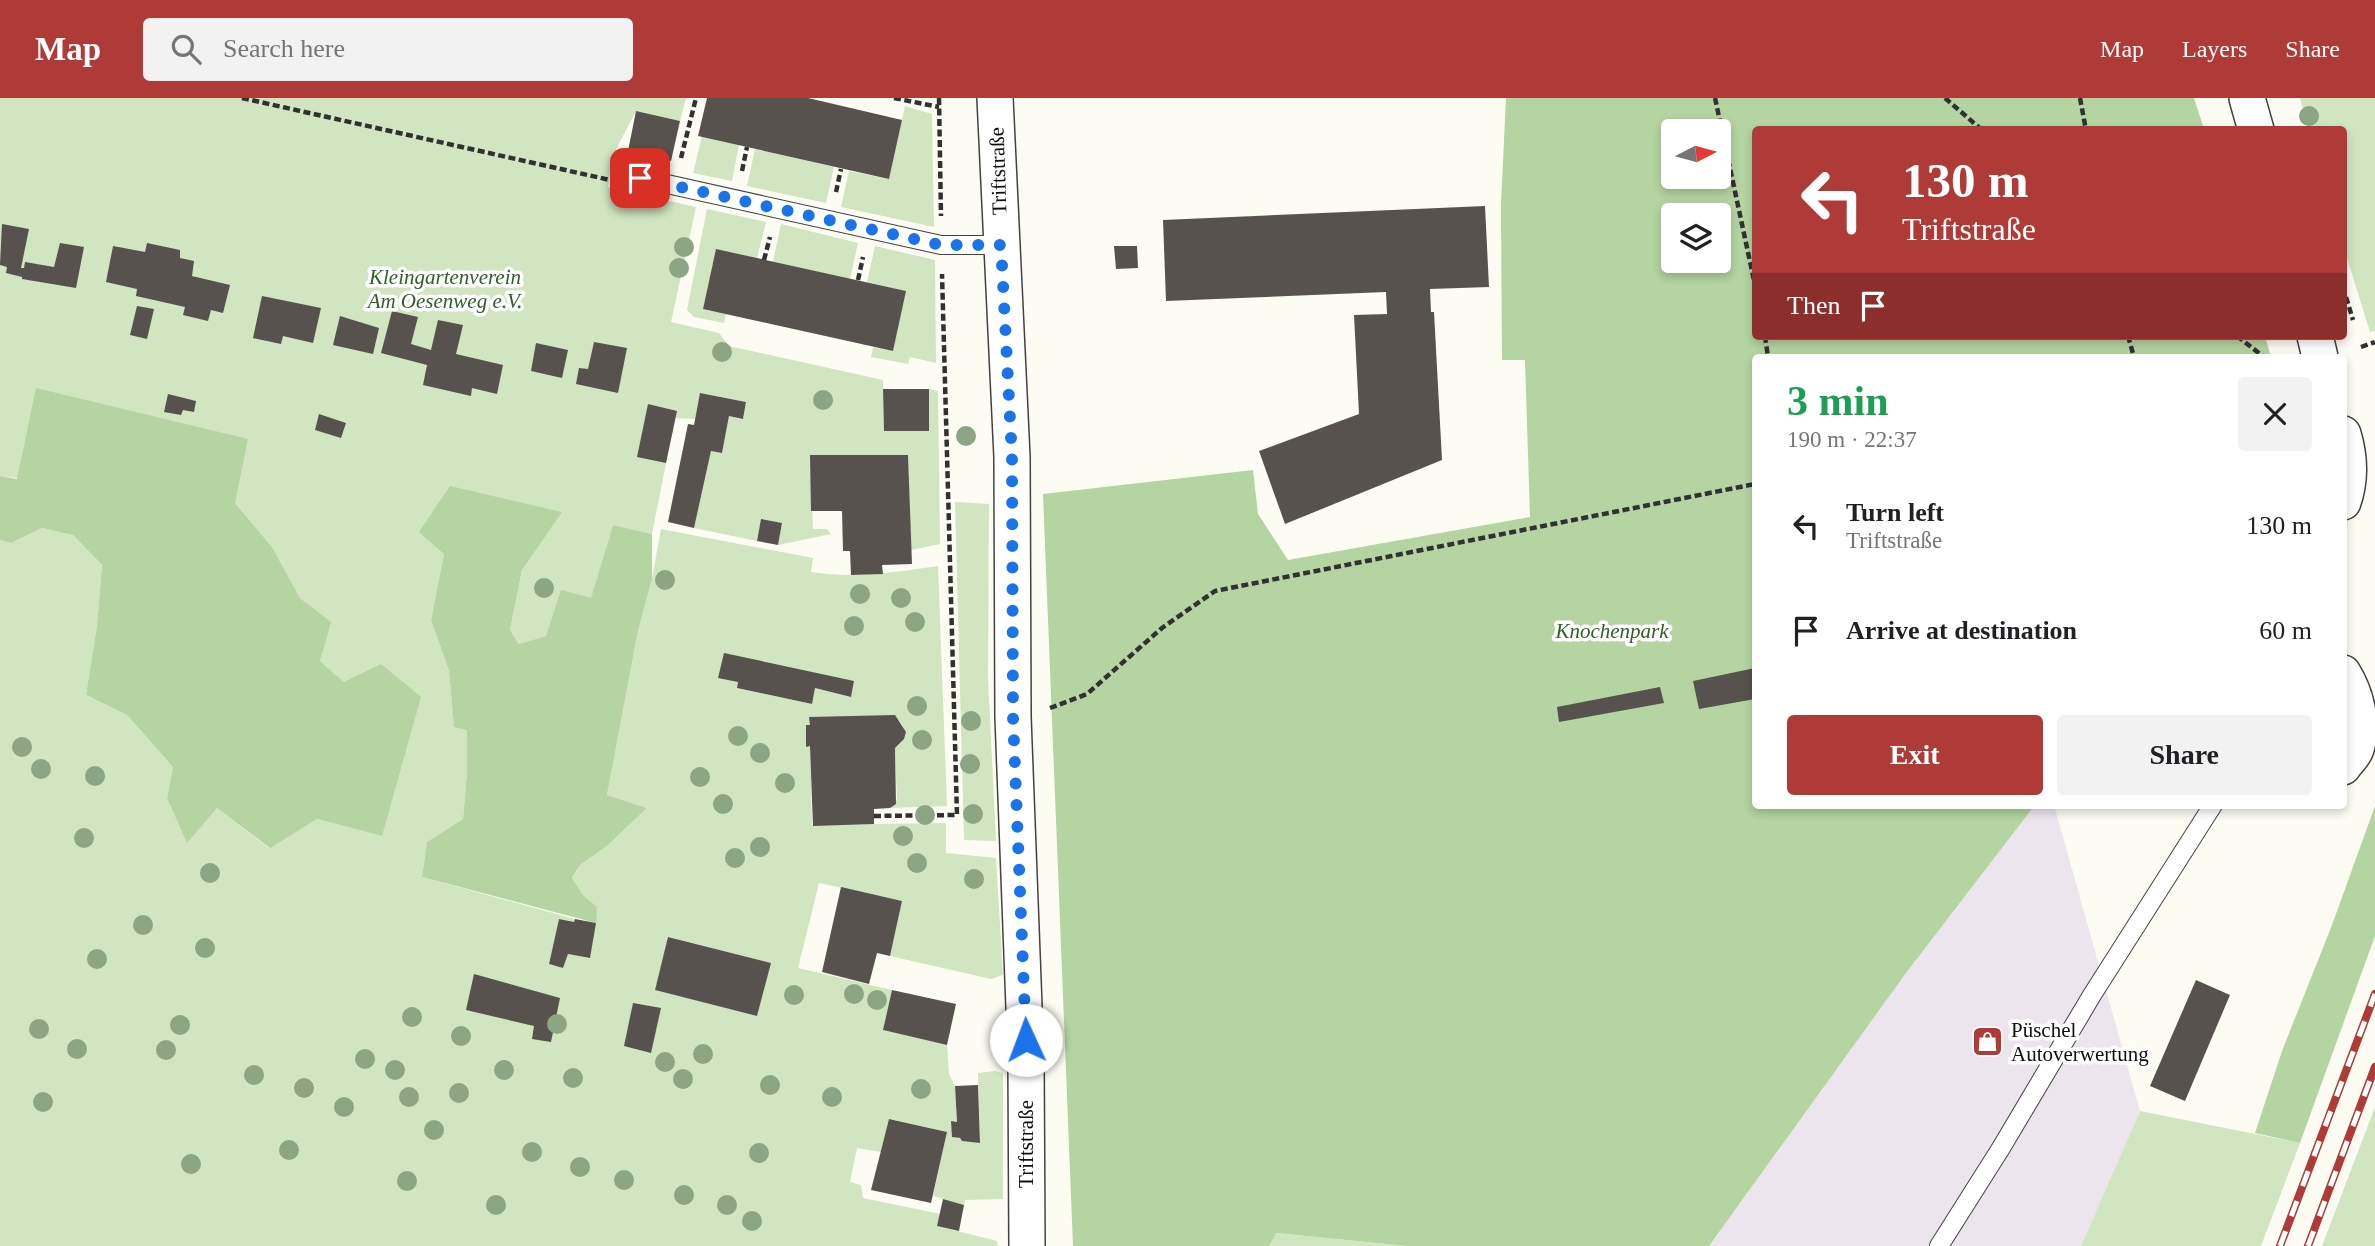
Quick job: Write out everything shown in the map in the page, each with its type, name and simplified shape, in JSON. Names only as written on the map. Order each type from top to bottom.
[{"type":"street","name":"Triftstraße","points":[[995,98],[1012,457],[1013,717],[1026,1060],[1027,1246]]},
{"type":"street","points":[[2247,98],[2255,126]]},
{"type":"street","points":[[2347,446],[2350,455],[2347,492]]},
{"type":"street","points":[[2347,679],[2361,724],[2356,750],[2347,762]]},
{"type":"lane","name":"Triftstraße","points":[[640,178],[941,245],[1001,245]]},
{"type":"lane","points":[[1939,1246],[2092,995],[2210,809]]},
{"type":"path","points":[[242,98],[619,182],[640,178]]},
{"type":"path","points":[[675,186],[696,98]]},
{"type":"path","points":[[894,98],[939,107]]},
{"type":"path","points":[[874,816],[957,816],[939,98]]},
{"type":"path","points":[[1715,98],[1752,271]]},
{"type":"path","points":[[1945,98],[1977,126]]},
{"type":"path","points":[[2080,98],[2085,126]]},
{"type":"path","points":[[2242,340],[2260,354]]},
{"type":"path","points":[[2361,346],[2375,342]]},
{"type":"path","points":[[1013,717],[1045,710],[1087,694],[1162,628],[1215,590],[1752,485]]},
{"type":"shaded area","name":"Püschel Autoverwertung","points":[[2032,809],[2055,809],[2140,1111],[2081,1246],[1709,1246],[1906,973]]},
{"type":"green space","name":"Kleingartenverein Am Oesenweg e.V.","points":[[0,98],[686,98],[680,121],[636,111],[612,157],[608,187],[696,207],[671,322],[719,333],[729,346],[883,380],[884,431],[929,431],[929,389],[938,391],[940,544],[911,550],[908,455],[811,455],[813,529],[827,529],[831,534],[778,545],[782,523],[761,520],[757,541],[694,528],[711,451],[722,453],[729,416],[743,419],[746,402],[701,393],[695,419],[675,418],[652,534],[613,525],[591,599],[546,636],[519,644],[510,630],[522,570],[561,512],[444,554],[431,620],[449,671],[454,726],[467,729],[467,773],[463,819],[427,842],[422,877],[575,919],[574,922],[559,919],[549,964],[563,968],[568,954],[590,958],[597,907],[582,894],[572,879],[580,865],[607,846],[647,808],[607,795],[638,631],[652,579],[661,529],[813,558],[811,572],[859,575],[938,566],[947,806],[890,808],[897,800],[895,748],[904,737],[904,729],[895,718],[810,725],[812,825],[946,823],[946,853],[996,858],[1003,975],[991,979],[890,956],[902,901],[819,883],[798,968],[892,990],[883,1030],[947,1045],[949,1074],[955,1086],[957,1122],[951,1122],[953,1137],[980,1143],[978,1073],[1003,1073],[1003,1199],[965,1200],[964,1205],[933,1196],[947,1132],[890,1119],[881,1152],[857,1148],[850,1182],[861,1185],[863,1198],[940,1214],[937,1226],[997,1241],[998,1246],[0,1246],[0,540],[11,543],[42,528],[73,535],[102,565],[97,625],[86,695],[127,715],[173,767],[167,798],[187,842],[217,808],[269,848],[317,819],[382,836],[344,682],[320,661],[330,622],[300,598],[272,547],[235,503],[0,476]],"holes":[[[854,681],[851,697],[815,688],[812,704],[737,688],[738,682]],[[669,937],[770,963],[757,1016],[655,990]]]},
{"type":"green space","name":"Knochenpark","points":[[1506,98],[2194,98],[2203,126],[1752,126],[1752,340],[2266,340],[2270,354],[1752,354],[1752,809],[2032,809],[1906,973],[1709,1246],[1407,1246],[1276,1233],[1269,1246],[1073,1246],[1043,494],[1253,470],[1258,514],[1288,560],[1530,517],[1525,360],[1502,360],[1501,204]]},
{"type":"green space","points":[[2300,98],[2375,98],[2375,331],[2370,332],[2347,258],[2347,126],[2307,126]]},
{"type":"green space","points":[[905,106],[932,114],[934,227],[841,207],[849,171],[889,179]]},
{"type":"green space","points":[[702,136],[739,145],[732,181],[693,173]]},
{"type":"green space","points":[[755,149],[834,167],[826,203],[747,186]]},
{"type":"green space","points":[[707,209],[766,222],[757,258],[716,250],[703,309],[726,314],[724,323],[694,317],[687,310]]},
{"type":"green space","points":[[781,224],[858,243],[850,279],[773,262]]},
{"type":"green space","points":[[875,246],[935,260],[936,363],[910,357],[908,364],[871,357],[873,347],[893,351],[905,291],[867,282]]},
{"type":"green space","points":[[36,388],[248,439],[235,503],[272,547],[300,598],[331,622],[320,661],[344,682],[381,664],[421,697],[382,836],[317,819],[270,848],[217,808],[187,843],[167,798],[173,767],[127,715],[86,695],[97,625],[102,565],[73,535],[42,528],[11,543],[0,540],[0,476],[17,479]]},
{"type":"green space","points":[[450,486],[562,512],[522,570],[510,630],[519,644],[546,636],[561,590],[591,598],[613,525],[652,534],[652,579],[638,631],[607,795],[647,808],[607,846],[580,865],[572,878],[582,894],[597,907],[596,923],[422,877],[427,842],[463,819],[467,773],[467,730],[454,727],[449,671],[431,620],[444,554],[419,532]]},
{"type":"green space","points":[[955,502],[989,504],[988,677],[996,841],[964,840]]},
{"type":"green space","points":[[2375,806],[2375,936],[2300,1143],[2255,1133],[2282,1051]]},
{"type":"green space","points":[[2375,1107],[2375,1246],[2322,1246]]},
{"type":"green space","points":[[2140,1111],[2300,1143],[2261,1246],[2081,1246]]},
{"type":"green space","points":[[1275,1233],[1407,1246],[1269,1246]]},
{"type":"building","points":[[707,98],[808,98],[902,120],[889,179],[698,136]]},
{"type":"building","points":[[636,111],[680,121],[671,161],[628,151]]},
{"type":"building","points":[[1485,206],[1489,287],[1430,289],[1431,312],[1434,312],[1442,460],[1285,524],[1259,451],[1359,414],[1354,315],[1387,314],[1386,292],[1166,301],[1163,220]]},
{"type":"building","points":[[2,224],[29,229],[21,268],[24,268],[25,262],[54,267],[60,243],[84,247],[76,288],[22,279],[6,273],[7,267],[0,265]]},
{"type":"building","points":[[147,243],[180,250],[180,258],[194,261],[192,276],[230,285],[223,313],[211,310],[208,321],[183,315],[185,307],[136,296],[137,289],[106,282],[113,246],[145,252]]},
{"type":"building","points":[[1114,246],[1137,246],[1138,268],[1116,269]]},
{"type":"building","points":[[716,249],[906,291],[893,351],[703,309]]},
{"type":"building","points":[[262,296],[321,308],[313,343],[283,336],[281,344],[253,338]]},
{"type":"building","points":[[137,306],[154,309],[147,339],[130,335]]},
{"type":"building","points":[[392,311],[418,317],[411,344],[431,350],[438,320],[463,325],[456,354],[503,365],[497,394],[472,388],[471,396],[423,385],[427,365],[381,353]]},
{"type":"building","points":[[340,316],[379,328],[373,354],[333,345]]},
{"type":"building","points":[[594,342],[627,348],[618,393],[576,384],[579,368],[588,369]]},
{"type":"building","points":[[536,343],[568,350],[562,378],[531,371]]},
{"type":"building","points":[[883,389],[929,389],[929,431],[884,431]]},
{"type":"building","points":[[700,393],[746,402],[743,419],[729,416],[722,453],[711,451],[694,528],[668,522],[688,424],[694,425]]},
{"type":"building","points":[[168,394],[196,401],[194,412],[183,410],[181,415],[164,412]]},
{"type":"building","points":[[648,404],[677,411],[666,463],[637,457]]},
{"type":"building","points":[[319,414],[346,423],[341,438],[315,430]]},
{"type":"building","points":[[810,455],[908,455],[912,564],[882,565],[883,574],[851,575],[850,551],[843,551],[842,511],[811,511]]},
{"type":"building","points":[[761,519],[782,523],[778,545],[757,541]]},
{"type":"building","points":[[724,653],[854,681],[851,697],[815,688],[812,704],[737,688],[738,682],[718,678]]},
{"type":"building","points":[[1752,669],[1752,700],[1699,709],[1693,681]]},
{"type":"building","points":[[1660,687],[1664,703],[1559,722],[1557,707]]},
{"type":"building","points":[[895,715],[906,732],[904,739],[895,748],[896,804],[890,808],[874,809],[874,824],[813,826],[810,746],[806,747],[806,725],[810,725],[809,717]]},
{"type":"building","points":[[841,887],[902,901],[890,956],[877,953],[869,984],[822,972]]},
{"type":"building","points":[[559,919],[596,923],[590,958],[568,954],[563,968],[549,964]]},
{"type":"building","points":[[668,937],[771,963],[757,1016],[655,990]]},
{"type":"building","points":[[474,974],[560,998],[551,1042],[532,1039],[534,1026],[466,1010]]},
{"type":"building","points":[[2196,980],[2230,995],[2185,1101],[2150,1086]]},
{"type":"building","points":[[892,990],[956,1004],[947,1045],[883,1030]]},
{"type":"building","points":[[633,1003],[661,1008],[651,1053],[624,1046]]},
{"type":"building","points":[[978,1085],[980,1143],[962,1141],[952,1137],[951,1121],[957,1122],[955,1086]]},
{"type":"building","points":[[889,1119],[947,1132],[931,1203],[871,1190]]},
{"type":"building","points":[[943,1199],[964,1205],[959,1231],[937,1226]]},
{"type":"railway","points":[[2280,1246],[2375,994]]},
{"type":"railway","points":[[2308,1246],[2375,1067]]},
{"type":"place","name":"Püschel Autoverwertung","points":[[1988,1042]]},
{"type":"route","points":[[640,178],[941,245],[1001,245],[1012,457],[1013,717],[1026,1040]]}]
